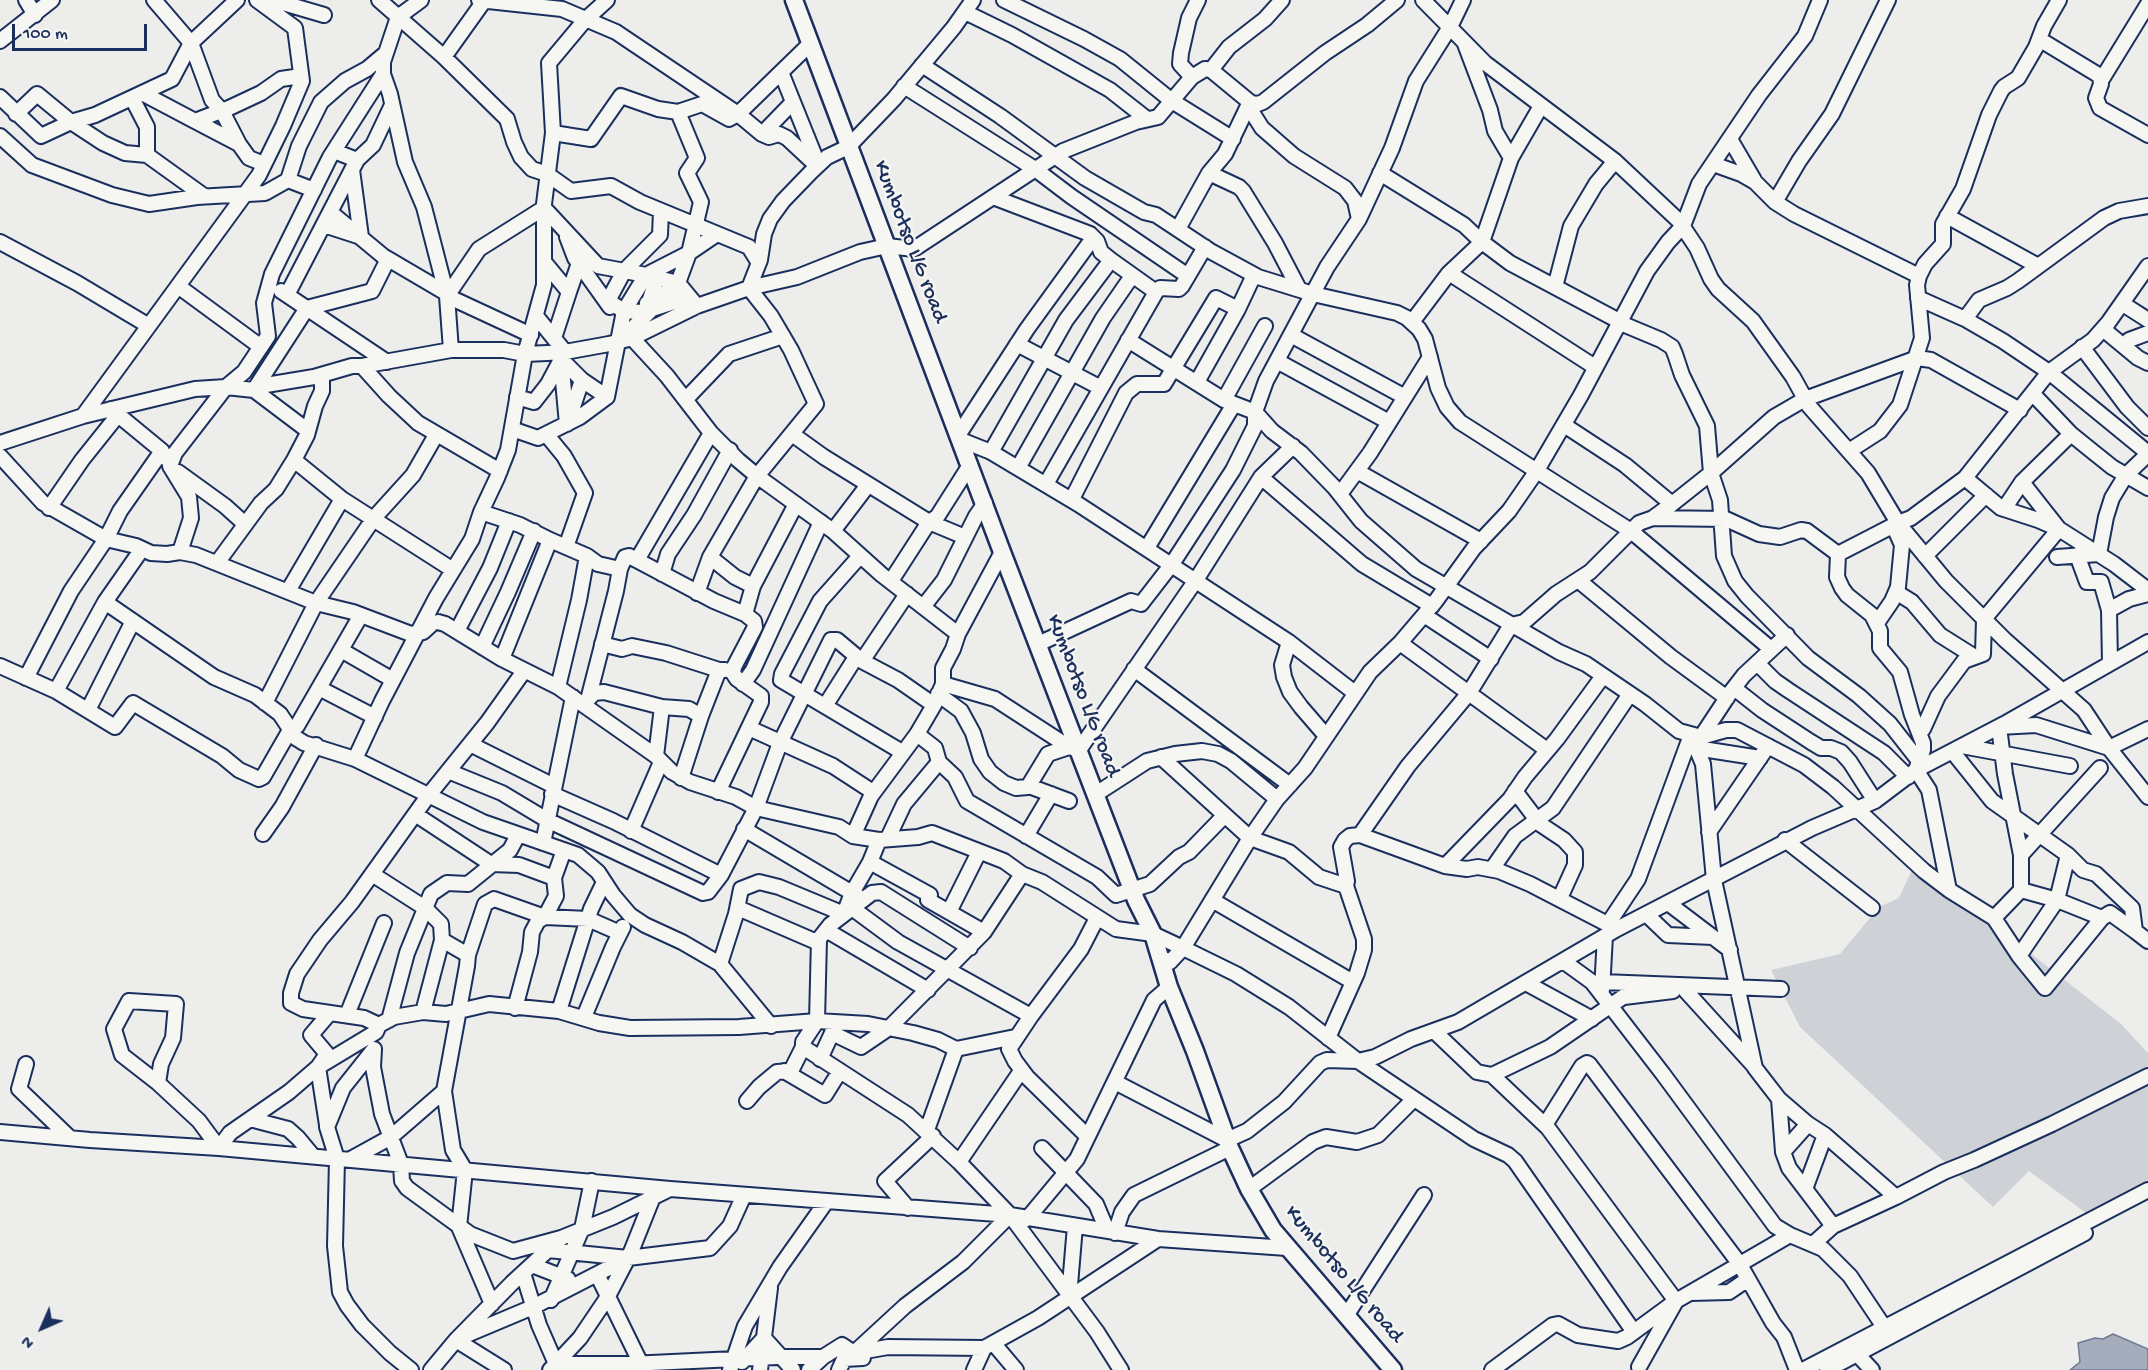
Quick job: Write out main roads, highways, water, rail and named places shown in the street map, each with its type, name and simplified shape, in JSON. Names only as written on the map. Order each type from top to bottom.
[{"type":"main road","name":"Kumbotso L/G road","points":[[794,0],[1038,644],[1074,748],[1096,794],[1132,891],[1153,934],[1169,987],[1196,1051],[1228,1144],[1249,1189],[1273,1230],[1393,1370]]},
{"type":"water","points":[[2113,1334],[2148,1349],[2148,1370],[2070,1370],[2080,1362],[2078,1343],[2095,1338],[2103,1339]]}]
